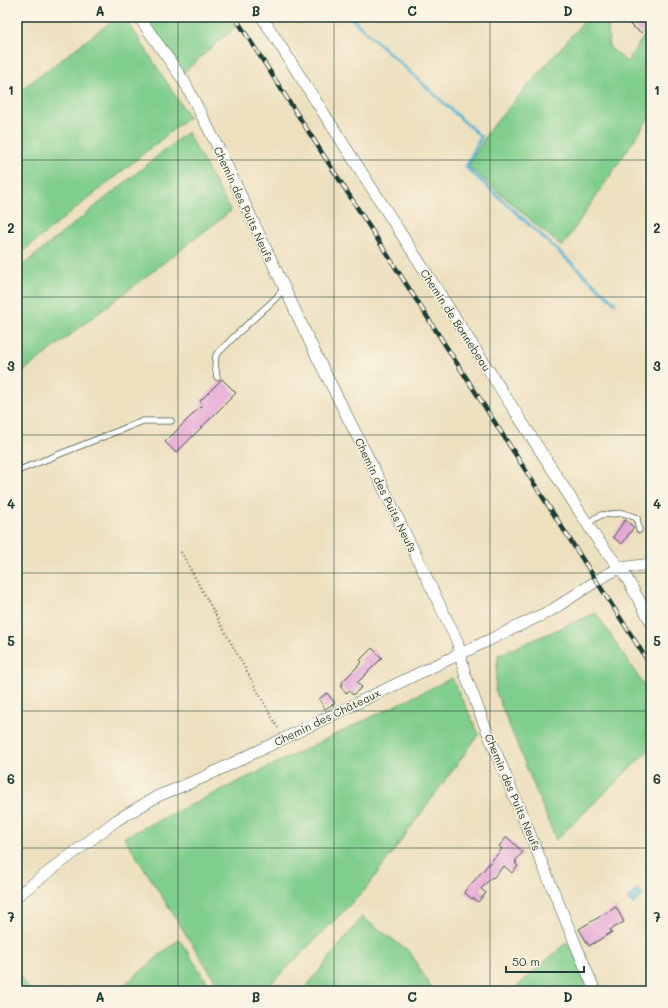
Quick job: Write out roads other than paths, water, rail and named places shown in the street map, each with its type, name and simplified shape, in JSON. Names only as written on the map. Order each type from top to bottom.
[{"type":"street","name":"Chemin des Puits Neufs","points":[[139,17],[184,81],[219,149],[318,359],[424,570],[457,641],[464,674],[480,715],[595,991]]},
{"type":"street","name":"Chemin de Bonnebeau","points":[[262,17],[597,539],[625,575],[651,622]]},
{"type":"street","name":"Chemin des Châteaux","points":[[17,896],[117,820],[158,796],[202,778],[552,610],[596,580],[619,568],[651,564]]},
{"type":"lane","points":[[217,377],[215,364],[216,355],[276,298],[284,288]]},
{"type":"lane","points":[[17,471],[143,421],[171,421]]},
{"type":"lane","points":[[587,522],[602,515],[623,513],[637,518],[639,530]]},
{"type":"water","points":[[638,888],[644,894],[633,905],[627,899]]},
{"type":"waterway","points":[[350,17],[481,137],[466,167],[615,303]]},
{"type":"railway","points":[[235,17],[651,666]]}]
